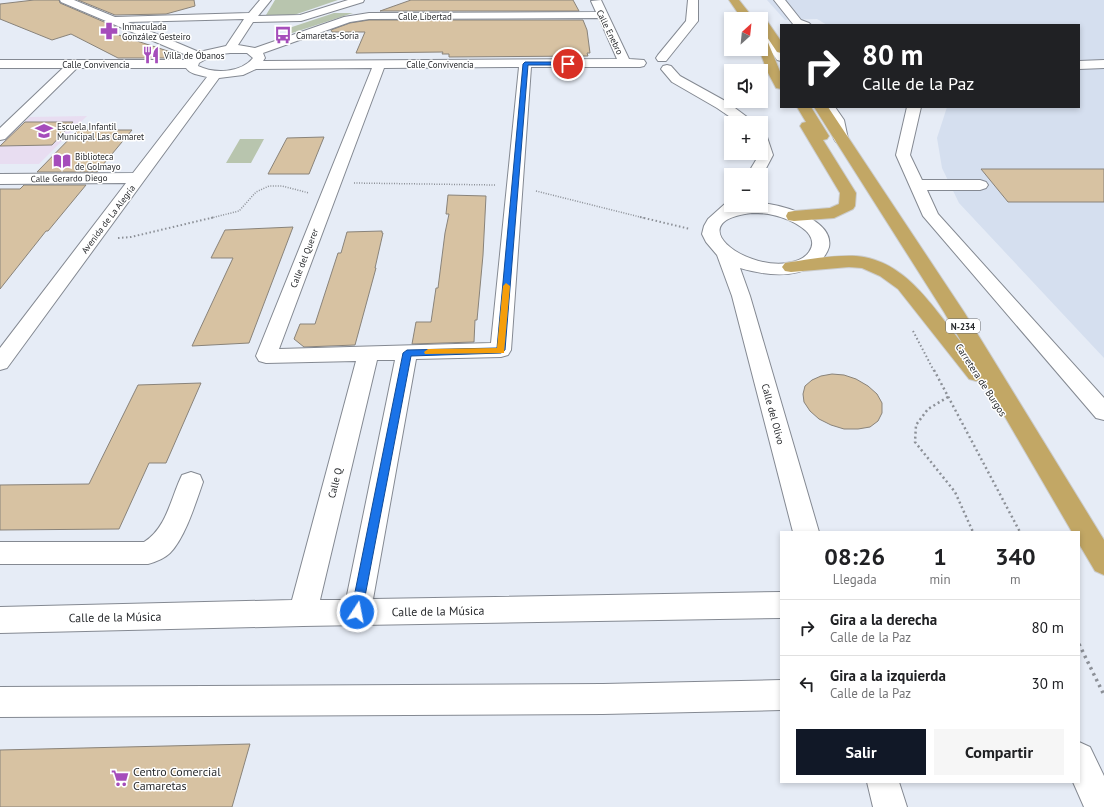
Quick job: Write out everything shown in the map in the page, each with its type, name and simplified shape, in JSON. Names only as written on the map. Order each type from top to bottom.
[{"type":"highway","points":[[739,2],[744,12]]},
{"type":"highway","points":[[739,2],[748,12]]},
{"type":"highway","points":[[768,35],[780,48]]},
{"type":"highway","points":[[768,42],[780,67]]},
{"type":"highway","points":[[768,52],[773,71],[780,83]]},
{"type":"highway","points":[[794,216],[834,213],[847,206],[848,193],[796,108]]},
{"type":"highway","name":"Carretera de Burgos","points":[[806,108],[816,113],[842,139],[954,312],[1100,557]]},
{"type":"highway","name":"Carretera de Burgos","points":[[816,113],[920,285],[976,374],[1100,557]]},
{"type":"highway","points":[[791,267],[839,262],[864,262],[892,274],[905,285],[976,374]]},
{"type":"street","points":[[65,0],[111,19],[195,60],[192,68],[197,72],[215,75],[237,72],[254,65],[259,58],[255,52]]},
{"type":"street","points":[[230,49],[251,18],[266,0]]},
{"type":"street","points":[[111,19],[301,18],[359,0]]},
{"type":"street","name":"Calle Enebro","points":[[595,0],[625,63]]},
{"type":"street","points":[[779,0],[797,22],[802,24]]},
{"type":"street","points":[[691,1],[692,21],[654,66],[722,105],[738,116]]},
{"type":"street","points":[[739,2],[747,12]]},
{"type":"street","points":[[348,4],[366,16]]},
{"type":"street","name":"Calle Libertad","points":[[255,52],[348,19],[366,16],[490,11],[601,15]]},
{"type":"street","points":[[768,32],[780,37]]},
{"type":"street","points":[[768,38],[780,56]]},
{"type":"street","name":"Calle Convivencia","points":[[0,64],[74,64],[195,60],[219,50],[240,49],[255,52]]},
{"type":"street","name":"Calle Convivencia","points":[[254,65],[625,63],[654,66]]},
{"type":"street","points":[[0,136],[74,64]]},
{"type":"street","points":[[368,354],[501,350],[525,64]]},
{"type":"street","points":[[1080,65],[1104,64]]},
{"type":"street","name":"Calle del Querer","points":[[368,354],[266,356],[379,65]]},
{"type":"street","name":"Avenida de La Alegría","points":[[0,363],[215,75]]},
{"type":"street","points":[[829,108],[837,120],[842,139]]},
{"type":"street","points":[[916,110],[903,155],[931,216],[1104,412]]},
{"type":"street","name":"Calle Gerardo Diego","points":[[0,179],[138,178]]},
{"type":"street","points":[[917,185],[980,185]]},
{"type":"street","points":[[726,212],[715,222],[711,230],[713,240],[720,250],[733,258],[750,265],[764,268],[791,267],[806,263],[816,256],[821,247],[819,237],[812,228],[794,216],[768,208]]},
{"type":"street","name":"Calle del Olivo","points":[[725,253],[741,296],[806,531]]},
{"type":"street","points":[[741,296],[748,281],[764,268]]},
{"type":"street","points":[[357,612],[407,353]]},
{"type":"street","name":"Calle Q","points":[[303,613],[368,354]]},
{"type":"street","points":[[0,553],[148,553],[161,545],[176,524],[191,482]]},
{"type":"street","name":"Calle de la Música","points":[[0,620],[780,605]]},
{"type":"street","points":[[0,702],[603,700],[780,695]]},
{"type":"street","points":[[1080,760],[1101,807]]},
{"type":"street","points":[[883,783],[890,807]]},
{"type":"path","points":[[92,240],[131,237],[240,211],[257,191],[270,187],[281,186],[293,188],[302,192],[328,195]]},
{"type":"path","points":[[911,328],[1019,531]]},
{"type":"path","points":[[948,397],[928,409],[916,425],[915,442],[954,492],[973,531]]},
{"type":"path","points":[[1080,646],[1104,695]]},
{"type":"shaded area","points":[[767,0],[1104,0],[1104,358],[959,203],[942,168],[937,138],[947,108],[1080,108],[1080,24],[825,24],[817,19],[785,20]]},
{"type":"shaded area","name":"Escuela Infantil Municipal Las Camaret","points":[[87,116],[39,164],[0,164],[0,145],[30,117]]},
{"type":"green space","points":[[275,0],[338,0],[294,15],[266,15]]},
{"type":"green space","points":[[334,13],[353,13],[286,35],[286,29]]},
{"type":"green space","points":[[240,139],[264,139],[251,163],[226,163]]},
{"type":"building","points":[[34,0],[59,0],[60,3],[118,28],[106,31],[177,54],[177,58],[118,58],[71,34],[52,40],[0,19],[0,4]]},
{"type":"building","points":[[78,0],[194,0],[195,6],[166,14],[115,15]]},
{"type":"building","points":[[411,0],[573,0],[579,11],[380,11]]},
{"type":"building","points":[[369,20],[583,20],[587,30],[590,53],[587,53],[588,56],[449,57],[449,54],[442,54],[443,52],[356,53],[365,32],[332,32],[331,30],[350,23]]},
{"type":"building","points":[[25,122],[73,122],[52,145],[0,146]]},
{"type":"building","points":[[78,130],[132,130],[97,172],[37,172]]},
{"type":"building","points":[[324,137],[309,174],[268,174],[287,138]]},
{"type":"building","points":[[981,169],[1104,169],[1104,202],[1008,202]]},
{"type":"building","points":[[24,185],[86,185],[48,231],[46,231],[0,289],[0,189],[20,189]]},
{"type":"building","points":[[448,195],[486,196],[483,255],[477,320],[475,320],[474,342],[412,344],[416,322],[431,322],[436,288],[438,288],[449,214],[446,214]]},
{"type":"building","points":[[293,227],[249,343],[192,346],[233,258],[211,258],[225,230]]},
{"type":"building","points":[[382,231],[383,233],[376,268],[355,345],[304,347],[294,339],[300,324],[315,324],[338,253],[341,253],[347,232]]},
{"type":"building","points":[[832,374],[844,375],[856,379],[868,386],[877,394],[882,403],[882,413],[878,421],[870,427],[844,429],[819,419],[810,411],[804,402],[803,394],[805,386],[812,380],[821,376]]},
{"type":"building","points":[[201,383],[166,463],[149,463],[119,529],[0,530],[0,485],[89,484],[138,385]]},
{"type":"building","name":"Centro Comercial Camaretas","points":[[250,744],[232,807],[0,807],[0,750]]},
{"type":"slow traffic","points":[[428,352],[501,350],[506,286]]},
{"type":"place","name":"Inmaculada González Gesteiro","points":[[109,31]]},
{"type":"place","name":"Camaretas-Soria","points":[[283,35]]},
{"type":"place","name":"Villa de Óbanos","points":[[151,55]]},
{"type":"place","name":"Escuela Infantil Municipal Las Camaret","points":[[44,131]]},
{"type":"place","name":"Biblioteca de Golmayo","points":[[62,161]]},
{"type":"place","name":"Centro Comercial Camaretas","points":[[120,778]]},
{"type":"route","points":[[357,612],[407,353],[501,350],[525,64],[568,64]]}]
